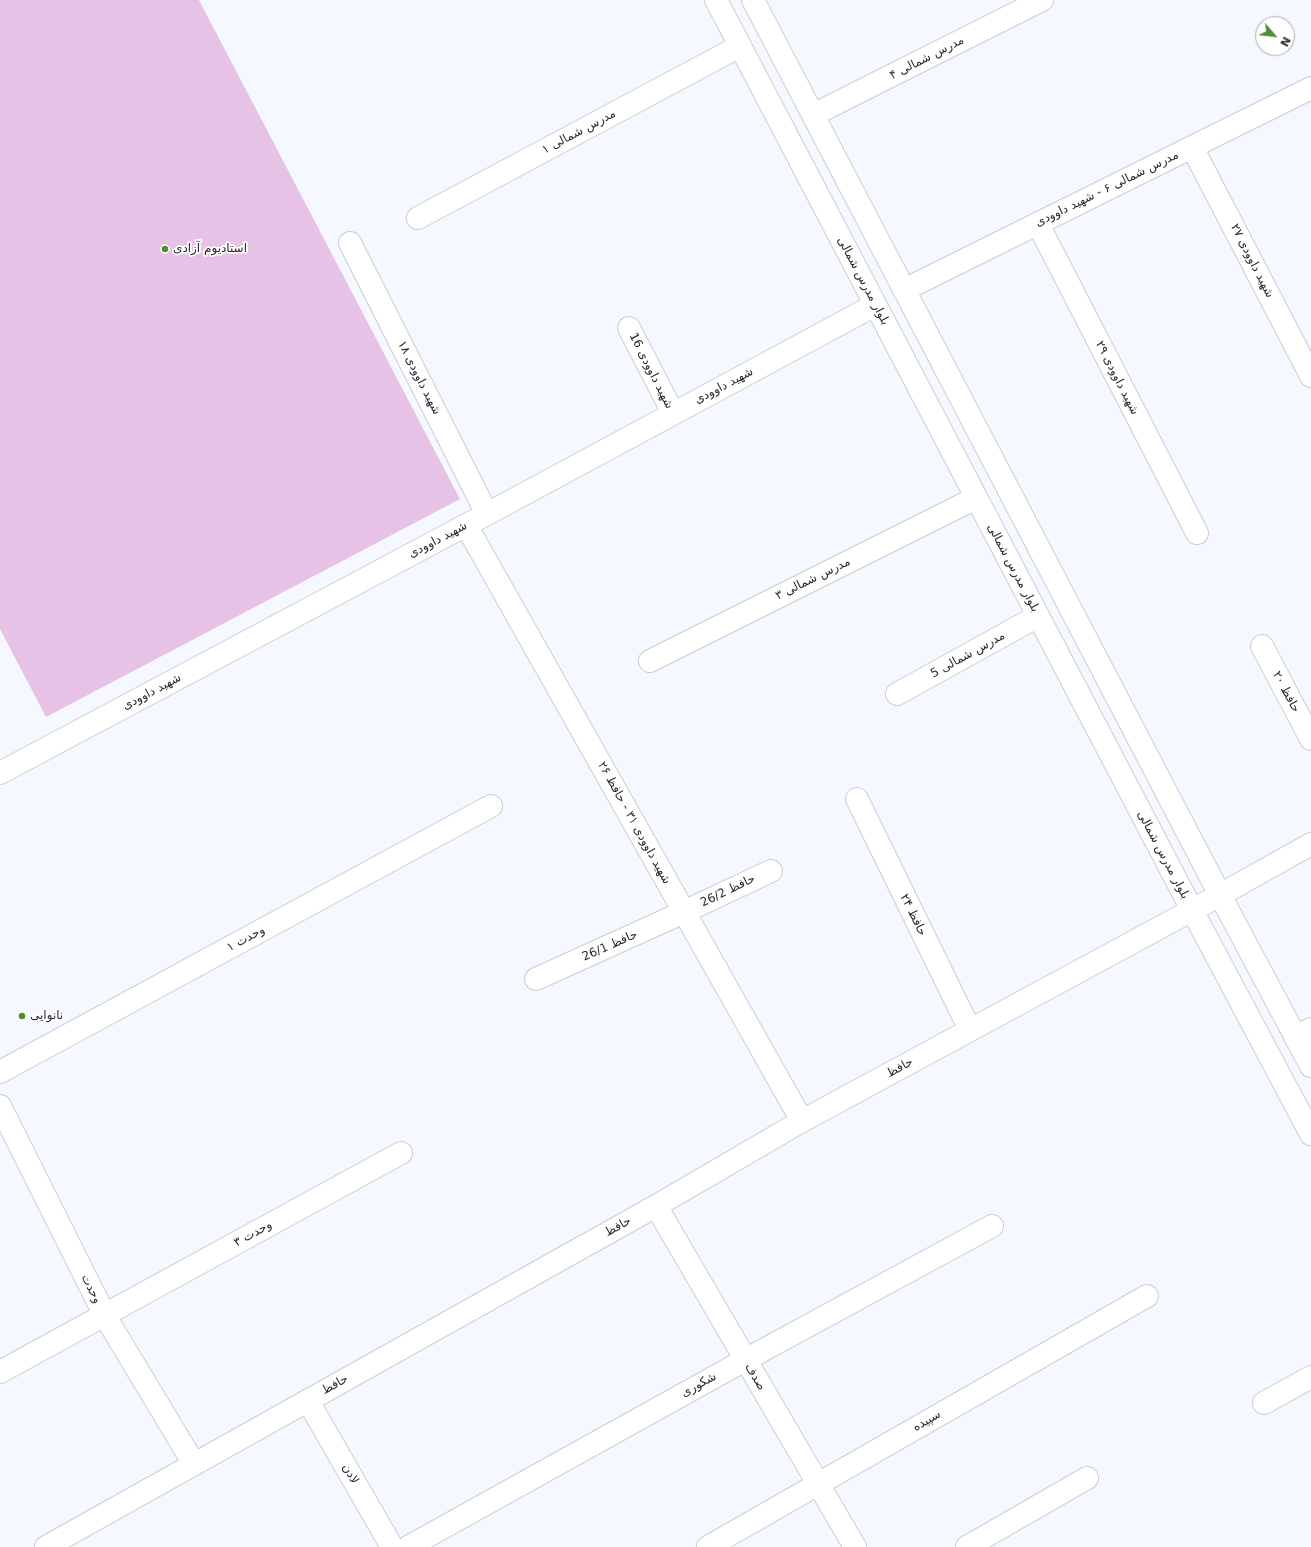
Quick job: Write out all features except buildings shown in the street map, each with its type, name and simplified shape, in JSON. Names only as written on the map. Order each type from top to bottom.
[{"type":"street","name":"بلوار مدرس شمالی","points":[[716,0],[1192,910],[1311,1134]]},
{"type":"street","points":[[752,0],[1220,895],[1303,1033],[1311,1066]]},
{"type":"street","name":"مدرس شمالی ۴","points":[[813,115],[1042,0]]},
{"type":"street","name":"مدرس شمالی ۱","points":[[418,218],[740,46]]},
{"type":"street","name":"مدرس شمالی ۶ - شهید داوودی","points":[[904,290],[1192,147],[1310,91]]},
{"type":"street","name":"شهید داوودی ۲۷","points":[[1192,147],[1311,376]]},
{"type":"street","name":"شهید داوودی ۲۹","points":[[1038,224],[1197,533]]},
{"type":"street","name":"شهید داوودی ۱۸","points":[[350,243],[487,514]]},
{"type":"street","name":"شهید داوودی","points":[[0,773],[487,514],[875,305]]},
{"type":"street","name":"شهید داوودی 16","points":[[629,328],[673,413]]},
{"type":"street","name":"مدرس شمالی ۳","points":[[650,661],[976,498]]},
{"type":"street","name":"شهید داوودی ۳۱ - حافظ ۲۶","points":[[466,525],[802,1121]]},
{"type":"street","name":"مدرس شمالی 5","points":[[897,694],[1038,616]]},
{"type":"street","name":"حافظ ۲۰","points":[[1262,646],[1311,738]]},
{"type":"street","name":"حافظ ۲۴","points":[[857,799],[970,1030]]},
{"type":"street","name":"وحدت ۱","points":[[0,1072],[491,806]]},
{"type":"street","name":"حافظ","points":[[46,1547],[656,1206],[802,1121],[1220,895],[1311,844]]},
{"type":"street","name":"حافظ 26/2","points":[[684,912],[771,871]]},
{"type":"street","name":"حافظ 26/1","points":[[536,979],[684,912]]},
{"type":"street","name":"وحدت","points":[[0,1106],[105,1316],[194,1464]]},
{"type":"street","name":"وحدت ۳","points":[[0,1372],[401,1153]]},
{"type":"street","name":"صدف","points":[[656,1206],[855,1547]]},
{"type":"street","name":"شکوری","points":[[408,1547],[745,1360],[992,1226]]},
{"type":"street","name":"سپیده","points":[[708,1547],[1147,1296]]},
{"type":"street","points":[[1264,1403],[1311,1377]]},
{"type":"street","name":"لادن","points":[[308,1401],[392,1547]]},
{"type":"street","points":[[967,1547],[1088,1478]]},
{"type":"shaded area","name":"استادیوم آزادی","points":[[0,0],[199,0],[460,499],[46,717],[0,629]]},
{"type":"place","name":"استادیوم آزادی","points":[[165,249]]},
{"type":"place","name":"نانوایی","points":[[22,1016]]}]
